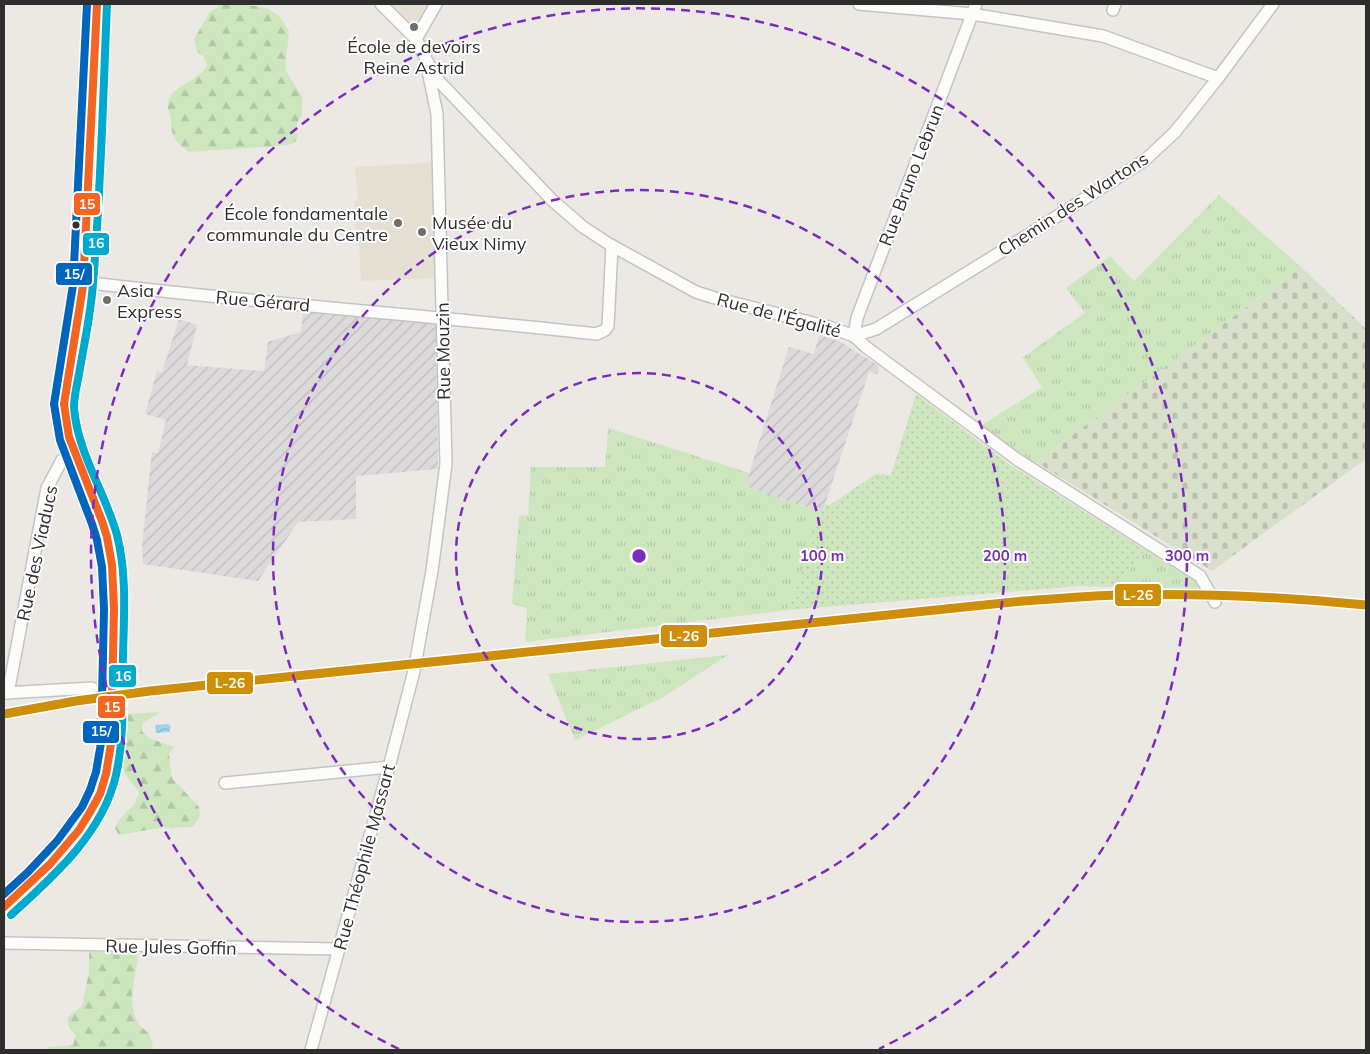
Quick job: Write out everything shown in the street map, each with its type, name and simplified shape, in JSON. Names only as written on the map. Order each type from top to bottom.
[{"type":"main road","name":"Rue des Viaducs","points":[[6,902],[54,859],[83,824],[100,792],[110,756],[114,614],[111,560],[101,517],[74,450],[64,416],[64,404],[83,282],[87,229],[96,4]]},
{"type":"street","points":[[381,4],[416,39],[436,4]]},
{"type":"street","points":[[430,16],[440,4]]},
{"type":"street","points":[[859,4],[974,9],[1103,36],[1218,78]]},
{"type":"street","name":"Chemin des Wartons","points":[[854,336],[876,329],[1145,160],[1175,132],[1273,4]]},
{"type":"street","name":"Rue Bruno Lebrun","points":[[854,336],[857,318],[974,9]]},
{"type":"street","name":"Rue de l'Égalité","points":[[416,39],[435,77],[552,200],[583,227],[612,246],[696,292],[829,327],[854,336],[866,347],[1018,460],[1200,576],[1215,602]]},
{"type":"street","name":"Rue Mouzin","points":[[416,39],[428,71],[437,114],[446,464],[432,571],[416,664]]},
{"type":"street","name":"Rue Gérard","points":[[83,282],[597,334],[602,333],[608,326],[612,246]]},
{"type":"street","name":"Rue des Viaducs","points":[[6,693],[47,488],[62,460],[74,450]]},
{"type":"street","name":"Rue Théophile Massart","points":[[311,1050],[416,664]]},
{"type":"street","points":[[6,693],[92,688]]},
{"type":"street","points":[[225,783],[389,767]]},
{"type":"street","name":"Rue Jules Goffin","points":[[4,943],[339,950]]},
{"type":"shaded area","name":"École de devoirs Reine Astrid","points":[[381,4],[436,4],[416,39]]},
{"type":"shaded area","name":"École fondamentale communale du Centre","points":[[439,162],[441,278],[361,281],[359,245],[356,245],[354,201],[358,200],[355,167]]},
{"type":"shaded area","points":[[303,312],[436,324],[438,469],[356,476],[356,519],[298,522],[258,581],[143,564],[142,546],[152,452],[158,453],[166,420],[145,414],[157,371],[162,372],[179,319],[197,325],[187,365],[264,371],[268,342],[301,332]]},
{"type":"shaded area","points":[[819,335],[839,341],[879,366],[877,374],[869,372],[822,513],[745,486],[789,347],[814,354]]},
{"type":"green space","points":[[222,4],[243,4],[267,8],[279,16],[289,31],[285,69],[302,97],[302,114],[297,123],[296,130],[298,136],[296,141],[289,145],[189,152],[173,135],[168,101],[177,89],[201,73],[207,65],[203,56],[197,52],[194,39],[210,12]]},
{"type":"green space","points":[[1219,195],[1301,267],[1028,466],[976,429],[1042,387],[1023,357],[1085,313],[1066,288],[1110,256],[1134,281]]},
{"type":"green space","points":[[1301,267],[1366,329],[1366,459],[1212,571],[1036,462]]},
{"type":"green space","points":[[916,394],[1009,464],[1145,550],[1115,587],[1079,586],[788,610],[825,504],[830,505],[876,474],[891,475]]},
{"type":"green space","points":[[608,428],[749,473],[745,486],[822,513],[788,610],[525,642],[527,608],[512,604],[519,516],[528,515],[531,467],[605,467]]},
{"type":"green space","points":[[1145,550],[1198,583],[1197,589],[1115,587]]},
{"type":"green space","points":[[728,655],[665,696],[575,740],[548,674]]},
{"type":"green space","points":[[161,712],[143,723],[142,731],[149,738],[174,747],[169,754],[172,778],[199,807],[200,816],[193,827],[159,828],[119,835],[115,828],[119,820],[135,803],[139,792],[124,773],[127,714]]},
{"type":"green space","points":[[89,952],[136,953],[138,958],[132,999],[133,1009],[141,1026],[149,1033],[153,1046],[151,1050],[46,1050],[48,1047],[73,1045],[76,1035],[69,1027],[68,1017],[82,1006],[89,972]]},
{"type":"water","points":[[168,724],[171,727],[169,732],[156,733],[155,725]]},
{"type":"transit line","name":"15/","points":[[4,894],[57,841],[82,807],[96,772],[101,743],[104,609],[102,567],[92,524],[60,440],[54,404],[73,285],[87,4]]},
{"type":"transit line","name":"15","points":[[4,907],[50,864],[79,830],[100,794],[106,774],[111,744],[114,609],[112,565],[102,521],[69,437],[64,404],[83,286],[97,4]]},
{"type":"transit line","name":"16","points":[[11,915],[60,869],[88,835],[110,796],[121,745],[124,580],[120,550],[112,519],[80,440],[74,407],[89,318],[96,248],[107,4]]},
{"type":"transit line","name":"L-26","points":[[4,714],[76,701],[150,691],[1023,601],[1106,595],[1211,595],[1366,605]]},
{"type":"place","name":"École de devoirs Reine Astrid","points":[[414,27]]},
{"type":"place","name":"École fondamentale communale du Centre","points":[[398,223]]},
{"type":"place","name":"Musée du Vieux Nimy","points":[[422,232]]},
{"type":"place","name":"Asia Express","points":[[107,300]]}]
